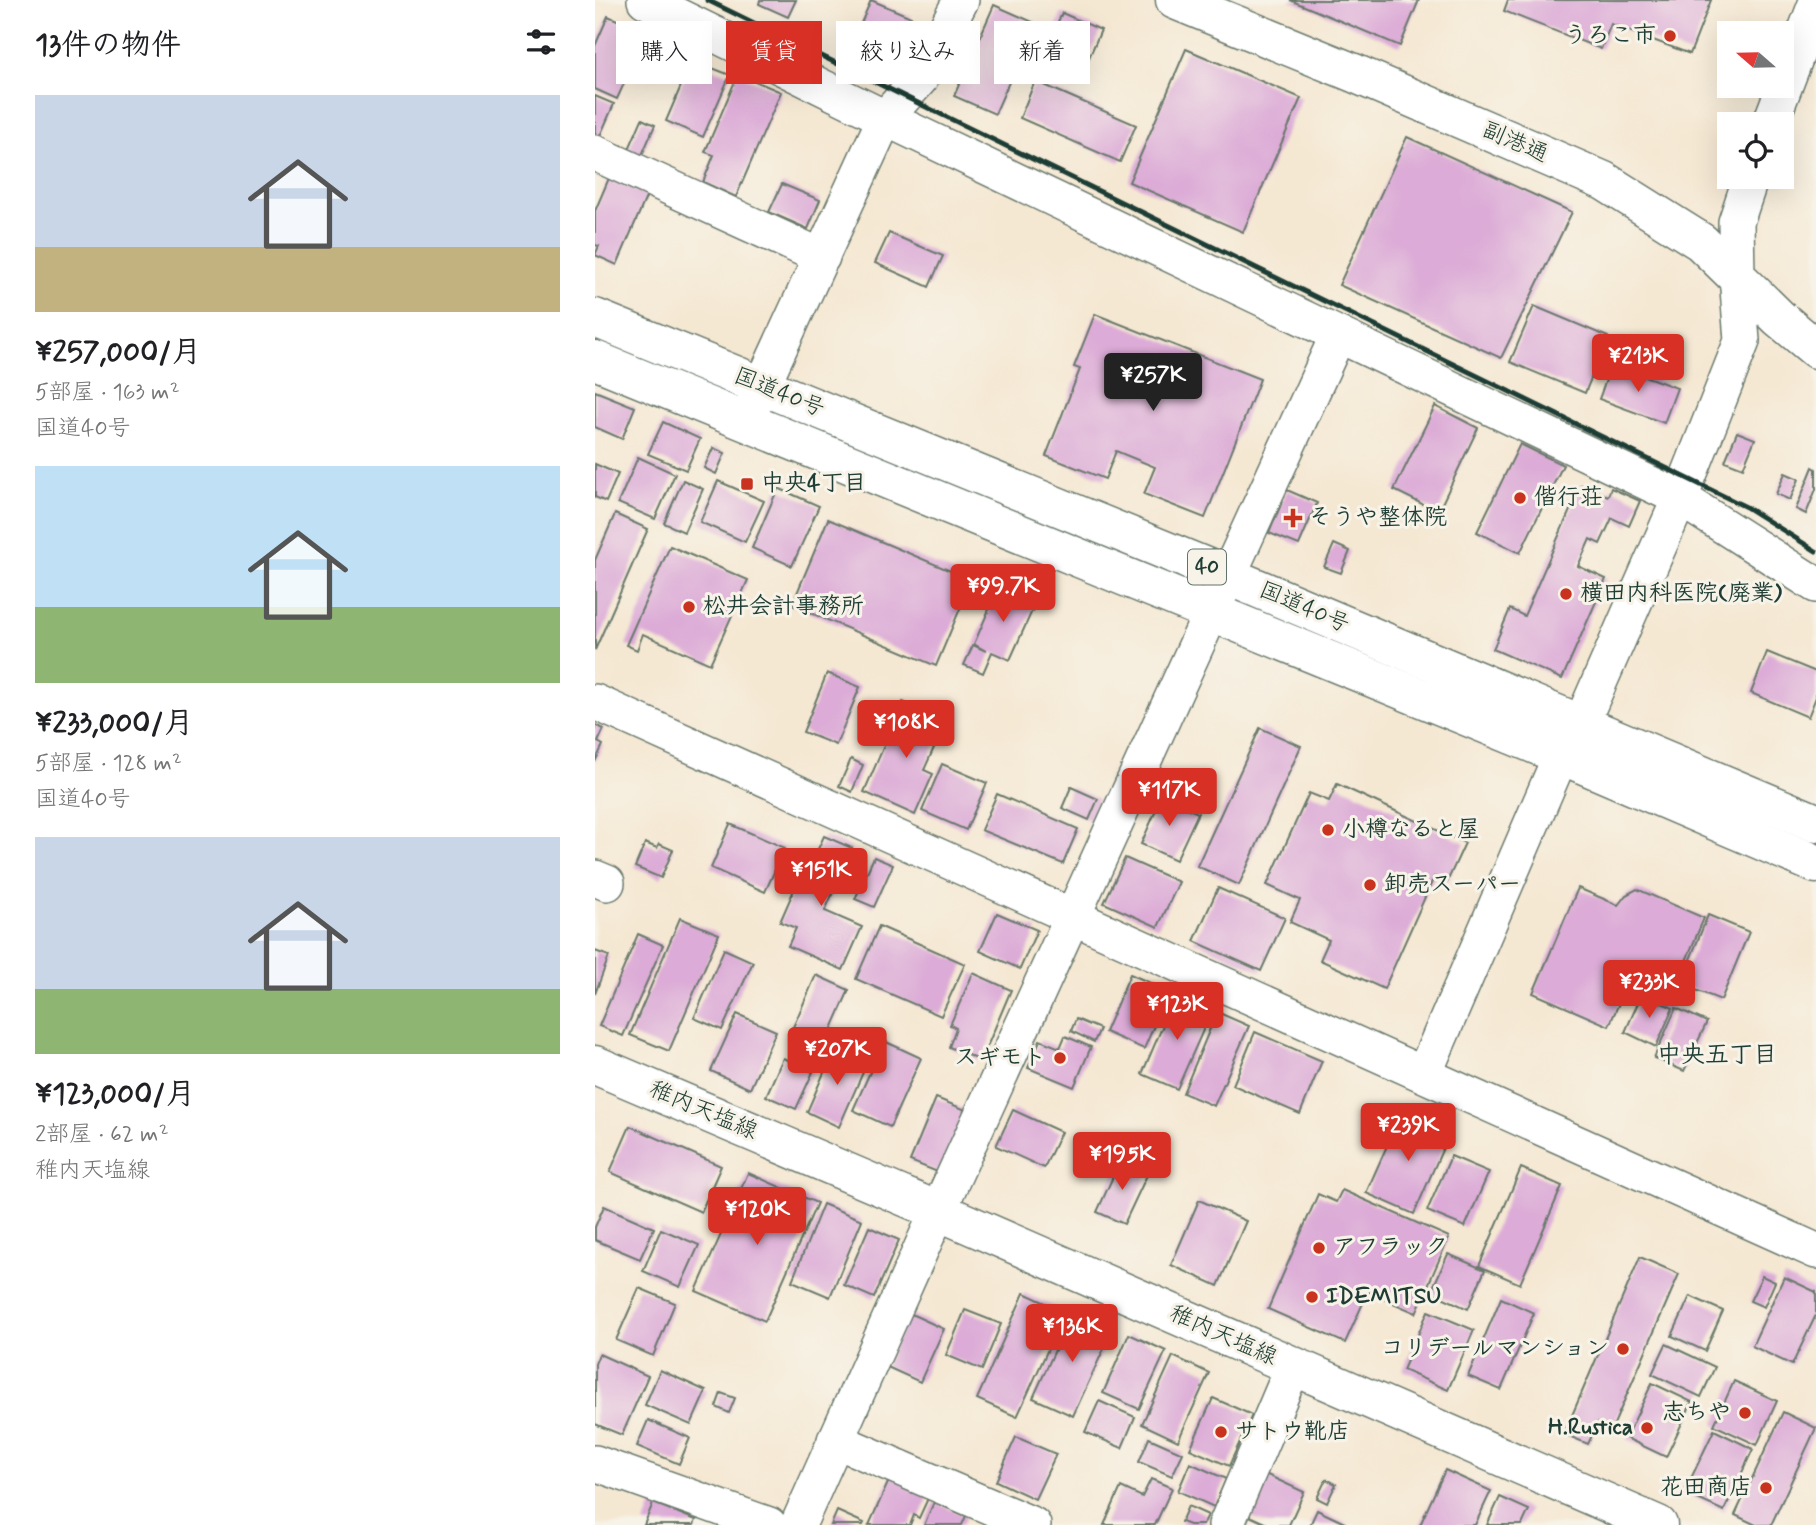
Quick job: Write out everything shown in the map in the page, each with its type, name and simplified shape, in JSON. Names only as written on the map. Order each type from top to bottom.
[{"type":"main road","name":"副港通","points":[[1175,0],[1354,73],[1604,181],[1701,242],[1779,318],[1816,349]]},
{"type":"main road","name":"国道40号","points":[[595,318],[1228,576],[1571,739],[1816,864]]},
{"type":"main road","name":"国道40号","points":[[595,360],[1211,612],[1816,824]]},
{"type":"main road","name":"稚内天塩線","points":[[595,1065],[938,1211],[1658,1525]]},
{"type":"street","points":[[645,0],[885,118],[1680,498],[1816,584]]},
{"type":"street","points":[[746,422],[885,118],[920,79],[961,0]]},
{"type":"street","points":[[1775,112],[1816,5]]},
{"type":"street","points":[[595,153],[822,257]]},
{"type":"street","points":[[1424,1074],[1680,498],[1742,341],[1736,222],[1747,189]]},
{"type":"street","points":[[798,1525],[938,1211],[1338,335]]},
{"type":"street","points":[[595,702],[1816,1251]]},
{"type":"street","points":[[1226,1525],[1293,1367]]},
{"type":"street","points":[[835,1440],[1033,1525]]},
{"type":"street","points":[[595,1462],[769,1525]]},
{"type":"building","points":[[760,0],[796,0],[788,17],[759,4]]},
{"type":"building","points":[[871,0],[911,17],[909,21],[862,21]]},
{"type":"building","points":[[1290,0],[1419,0],[1400,46]]},
{"type":"building","name":"うろこ市","points":[[1508,0],[1711,0],[1690,54],[1611,24],[1601,49],[1504,11]]},
{"type":"building","points":[[994,5],[1030,21],[994,21],[994,84],[1008,84],[995,114],[954,96],[959,84],[980,84],[980,37]]},
{"type":"building","points":[[1062,13],[1080,21],[1058,21]]},
{"type":"building","points":[[608,16],[619,21],[616,21],[616,84],[624,84],[617,99],[595,89],[595,46]]},
{"type":"building","points":[[1090,25],[1101,30],[1090,55]]},
{"type":"building","points":[[1186,49],[1301,98],[1243,232],[1129,182]]},
{"type":"building","points":[[712,68],[726,73],[726,84],[703,137],[666,121],[682,84],[712,84]]},
{"type":"building","points":[[734,84],[762,84],[781,92],[736,197],[703,182],[714,155],[705,152]]},
{"type":"building","points":[[1034,84],[1042,84],[1136,125],[1120,162],[1020,118]]},
{"type":"building","points":[[595,96],[614,104],[600,136],[595,134]]},
{"type":"building","points":[[642,119],[655,125],[642,155],[629,149]]},
{"type":"building","points":[[1407,137],[1572,212],[1501,358],[1339,285]]},
{"type":"building","points":[[609,178],[647,195],[617,265],[595,255],[599,246],[595,245],[595,211]]},
{"type":"building","points":[[782,184],[820,200],[808,229],[769,212]]},
{"type":"building","points":[[889,233],[943,256],[929,287],[875,263]]},
{"type":"building","points":[[1534,306],[1608,337],[1585,393],[1510,362]]},
{"type":"building","points":[[1095,314],[1260,379],[1205,518],[1144,494],[1155,467],[1116,451],[1105,479],[1046,456],[1080,369],[1074,367]]},
{"type":"building","points":[[1612,364],[1677,388],[1664,423],[1599,399]]},
{"type":"building","points":[[595,391],[635,407],[622,439],[595,427]]},
{"type":"building","points":[[1435,406],[1478,428],[1438,512],[1394,490]]},
{"type":"building","points":[[663,422],[700,439],[686,470],[648,454]]},
{"type":"building","points":[[1737,432],[1755,439],[1743,468],[1725,461]]},
{"type":"building","name":"偕行荘","points":[[1520,444],[1563,465],[1520,553],[1477,532]]},
{"type":"building","points":[[713,448],[725,453],[716,474],[704,468]]},
{"type":"building","points":[[638,457],[675,474],[655,519],[618,503]]},
{"type":"building","points":[[595,464],[618,474],[606,502],[595,497]]},
{"type":"building","points":[[1813,467],[1816,469],[1816,489],[1806,514],[1796,509]]},
{"type":"building","points":[[1785,473],[1799,479],[1790,500],[1776,494]]},
{"type":"building","points":[[683,480],[703,489],[684,532],[664,523]]},
{"type":"building","points":[[718,481],[764,501],[745,542],[700,522]]},
{"type":"building","name":"横田内科医院(廃業)","points":[[1581,485],[1608,496],[1611,488],[1640,501],[1629,526],[1612,518],[1600,544],[1590,539],[1578,566],[1606,579],[1562,679],[1493,649],[1510,609],[1524,616]]},
{"type":"building","points":[[778,488],[819,506],[792,566],[752,548]]},
{"type":"building","name":"そうや整体院","points":[[1287,490],[1317,503],[1299,545],[1269,533]]},
{"type":"building","points":[[615,514],[648,529],[595,650],[595,560]]},
{"type":"building","points":[[828,519],[972,580],[936,666],[792,605]]},
{"type":"building","points":[[1334,544],[1350,551],[1341,573],[1324,567]]},
{"type":"building","name":"松井会計事務所","points":[[670,546],[748,580],[710,664],[643,634],[637,650],[626,645]]},
{"type":"building","points":[[1003,577],[1040,593],[1010,660],[992,652],[983,673],[964,665],[973,645],[986,651],[974,644]]},
{"type":"building","points":[[1767,652],[1816,672],[1816,697],[1808,717],[1751,693]]},
{"type":"building","points":[[827,673],[860,687],[836,745],[803,732]]},
{"type":"building","points":[[903,702],[946,721],[924,770],[933,774],[915,815],[864,792]]},
{"type":"building","points":[[595,725],[604,729],[598,742],[603,745],[595,762]]},
{"type":"building","points":[[1260,728],[1301,746],[1239,885],[1197,866]]},
{"type":"building","points":[[851,759],[863,765],[852,792],[839,786]]},
{"type":"building","points":[[942,764],[987,783],[966,830],[922,811]]},
{"type":"building","points":[[1337,784],[1465,843],[1447,882],[1434,877],[1384,989],[1320,960],[1329,940],[1290,922],[1300,900],[1267,885],[1309,793],[1329,801]]},
{"type":"building","points":[[1071,787],[1098,799],[1089,820],[1062,808]]},
{"type":"building","points":[[997,794],[1078,829],[1063,864],[981,830]]},
{"type":"building","points":[[1162,797],[1198,813],[1176,860],[1141,844]]},
{"type":"building","points":[[730,824],[785,848],[765,892],[711,868]]},
{"type":"building","points":[[824,836],[852,848],[825,911],[862,927],[843,970],[788,946],[796,928],[780,922],[807,860],[812,862]]},
{"type":"building","points":[[645,843],[657,848],[659,844],[673,850],[661,878],[635,867]]},
{"type":"building","points":[[874,857],[893,865],[874,907],[855,899]]},
{"type":"building","points":[[1125,858],[1179,882],[1158,927],[1104,903]]},
{"type":"building","points":[[1218,888],[1285,918],[1261,971],[1194,941]]},
{"type":"building","points":[[1578,888],[1618,905],[1626,895],[1637,889],[1704,918],[1675,987],[1634,969],[1609,1026],[1533,993]]},
{"type":"building","points":[[997,913],[1037,930],[1020,969],[980,951]]},
{"type":"building","points":[[1708,915],[1749,932],[1721,1000],[1680,984]]},
{"type":"building","points":[[680,918],[719,934],[669,1051],[630,1035]]},
{"type":"building","points":[[879,926],[965,964],[941,1016],[856,979]]},
{"type":"building","points":[[638,934],[663,945],[623,1036],[599,1026]]},
{"type":"building","points":[[724,949],[753,962],[722,1030],[694,1018]]},
{"type":"building","points":[[595,951],[609,956],[595,994]]},
{"type":"building","points":[[973,973],[1011,990],[981,1061],[949,1047],[956,1028],[950,1025]]},
{"type":"building","points":[[1130,974],[1169,991],[1144,1049],[1105,1032]]},
{"type":"building","points":[[816,975],[849,990],[823,1049],[790,1034]]},
{"type":"building","points":[[1642,994],[1673,1008],[1656,1047],[1625,1032]]},
{"type":"building","points":[[1176,995],[1212,1010],[1177,1089],[1142,1074]]},
{"type":"building","points":[[1676,1008],[1707,1022],[1684,1071],[1654,1058]]},
{"type":"building","points":[[1217,1012],[1249,1026],[1214,1106],[1183,1093]]},
{"type":"building","points":[[737,1014],[776,1031],[750,1089],[711,1071]]},
{"type":"building","points":[[1076,1019],[1100,1029],[1094,1042],[1071,1031]]},
{"type":"building","points":[[1255,1032],[1322,1061],[1300,1114],[1233,1085]]},
{"type":"building","name":"スギモト","points":[[1065,1036],[1091,1047],[1074,1087],[1028,1068],[1040,1040],[1060,1048]]},
{"type":"building","points":[[884,1041],[921,1058],[890,1127],[853,1110]]},
{"type":"building","points":[[835,1047],[868,1061],[839,1127],[807,1112]]},
{"type":"building","points":[[783,1058],[813,1072],[796,1109],[766,1096]]},
{"type":"building","points":[[936,1098],[966,1110],[940,1173],[910,1161]]},
{"type":"building","points":[[1013,1110],[1061,1132],[1044,1168],[996,1146]]},
{"type":"building","points":[[1402,1112],[1450,1132],[1414,1214],[1366,1193]]},
{"type":"building","points":[[630,1126],[721,1166],[701,1212],[610,1172]]},
{"type":"building","points":[[1451,1156],[1489,1172],[1465,1227],[1427,1211]]},
{"type":"building","points":[[1120,1161],[1148,1173],[1124,1224],[1097,1212]]},
{"type":"building","points":[[1521,1168],[1562,1186],[1520,1284],[1479,1266]]},
{"type":"building","points":[[748,1173],[817,1203],[765,1321],[696,1291]]},
{"type":"building","points":[[1342,1190],[1449,1237],[1416,1313],[1368,1292],[1345,1343],[1268,1309],[1318,1194],[1336,1202]]},
{"type":"building","points":[[1199,1200],[1246,1221],[1218,1286],[1171,1265]]},
{"type":"building","points":[[823,1204],[862,1220],[830,1297],[792,1281]]},
{"type":"building","points":[[604,1206],[654,1228],[640,1259],[595,1240],[595,1227]]},
{"type":"building","points":[[869,1227],[899,1240],[874,1298],[844,1285]]},
{"type":"building","points":[[661,1229],[699,1245],[680,1287],[643,1271]]},
{"type":"building","points":[[1448,1254],[1485,1270],[1468,1309],[1431,1292]]},
{"type":"building","name":"コリデールマンション","points":[[1640,1257],[1679,1274],[1612,1429],[1598,1423],[1588,1444],[1564,1434]]},
{"type":"building","points":[[1762,1276],[1775,1282],[1764,1307],[1750,1301]]},
{"type":"building","points":[[1784,1277],[1816,1292],[1816,1315],[1792,1365],[1752,1346]]},
{"type":"building","points":[[639,1288],[675,1303],[653,1356],[616,1340]]},
{"type":"building","points":[[1024,1293],[1065,1312],[1017,1417],[977,1399]]},
{"type":"building","points":[[1690,1296],[1723,1311],[1705,1351],[1672,1336]]},
{"type":"building","points":[[1501,1298],[1534,1313],[1501,1390],[1468,1376]]},
{"type":"building","points":[[965,1310],[1001,1324],[982,1370],[946,1355]]},
{"type":"building","points":[[1428,1311],[1474,1330],[1448,1390],[1403,1370]]},
{"type":"building","points":[[909,1313],[944,1329],[920,1382],[885,1366]]},
{"type":"building","points":[[1072,1313],[1112,1331],[1073,1416],[1033,1398]]},
{"type":"building","points":[[1129,1334],[1166,1351],[1139,1409],[1103,1393]]},
{"type":"building","points":[[1666,1344],[1715,1367],[1701,1397],[1652,1374]]},
{"type":"building","points":[[599,1354],[648,1376],[622,1435],[595,1424],[595,1364]]},
{"type":"building","points":[[1173,1356],[1209,1373],[1178,1441],[1142,1424]]},
{"type":"building","points":[[660,1370],[706,1391],[691,1425],[645,1405]]},
{"type":"building","name":"志ちや","points":[[1734,1381],[1777,1401],[1757,1445],[1714,1425]]},
{"type":"building","points":[[1652,1383],[1692,1402],[1666,1457],[1626,1438]]},
{"type":"building","points":[[721,1393],[735,1398],[729,1413],[716,1407]]},
{"type":"building","name":"サトウ靴店","points":[[1213,1398],[1252,1415],[1229,1466],[1190,1449]]},
{"type":"building","points":[[1099,1401],[1135,1417],[1122,1448],[1085,1432]]},
{"type":"building","points":[[1783,1412],[1816,1428],[1771,1525],[1756,1525],[1735,1515]]},
{"type":"building","points":[[648,1420],[690,1438],[679,1464],[637,1446]]},
{"type":"building","points":[[1714,1430],[1753,1449],[1724,1511],[1684,1493]]},
{"type":"building","points":[[1016,1437],[1056,1454],[1035,1499],[996,1481]]},
{"type":"building","points":[[1149,1438],[1183,1453],[1172,1476],[1139,1462]]},
{"type":"building","points":[[1190,1463],[1226,1479],[1214,1507],[1178,1491]]},
{"type":"building","points":[[1445,1470],[1491,1491],[1475,1525],[1420,1525]]},
{"type":"building","points":[[1263,1473],[1304,1492],[1289,1525],[1269,1525],[1245,1514]]},
{"type":"building","points":[[891,1476],[930,1494],[919,1518],[914,1515],[910,1525],[869,1525]]},
{"type":"building","points":[[1151,1479],[1172,1488],[1155,1525],[1104,1525],[1121,1487],[1142,1497]]},
{"type":"building","points":[[1326,1479],[1336,1484],[1327,1503],[1317,1498]]},
{"type":"building","points":[[1500,1497],[1529,1510],[1522,1525],[1487,1525]]},
{"type":"building","points":[[934,1502],[966,1516],[962,1525],[924,1525]]},
{"type":"building","points":[[653,1503],[696,1520],[694,1525],[644,1525]]},
{"type":"building","points":[[1188,1506],[1208,1515],[1203,1525],[1181,1522]]},
{"type":"building","points":[[1317,1510],[1349,1525],[1310,1525]]},
{"type":"building","points":[[837,1511],[864,1523],[831,1525]]},
{"type":"railway","points":[[707,0],[1746,507],[1816,551]]},
{"type":"place","name":"うろこ市","points":[[1670,36]]},
{"type":"place","name":"中央4丁目","points":[[747,484]]},
{"type":"place","name":"偕行荘","points":[[1520,498]]},
{"type":"place","name":"そうや整体院","points":[[1293,518]]},
{"type":"place","name":"横田内科医院(廃業)","points":[[1566,594]]},
{"type":"place","name":"松井会計事務所","points":[[689,607]]},
{"type":"place","name":"小樽なると屋","points":[[1328,830]]},
{"type":"place","name":"卸売スーパー","points":[[1370,885]]},
{"type":"place","name":"スギモト","points":[[1060,1058]]},
{"type":"place","name":"アフラック","points":[[1319,1248]]},
{"type":"place","name":"IDEMITSU","points":[[1312,1297]]},
{"type":"place","name":"コリデールマンション","points":[[1623,1349]]},
{"type":"place","name":"志ちや","points":[[1745,1413]]},
{"type":"place","name":"H.Rustica","points":[[1647,1428]]},
{"type":"place","name":"サトウ靴店","points":[[1221,1432]]},
{"type":"place","name":"花田商店","points":[[1766,1488]]},
{"type":"district","name":"中央五丁目","points":[[1717,1055]]}]
